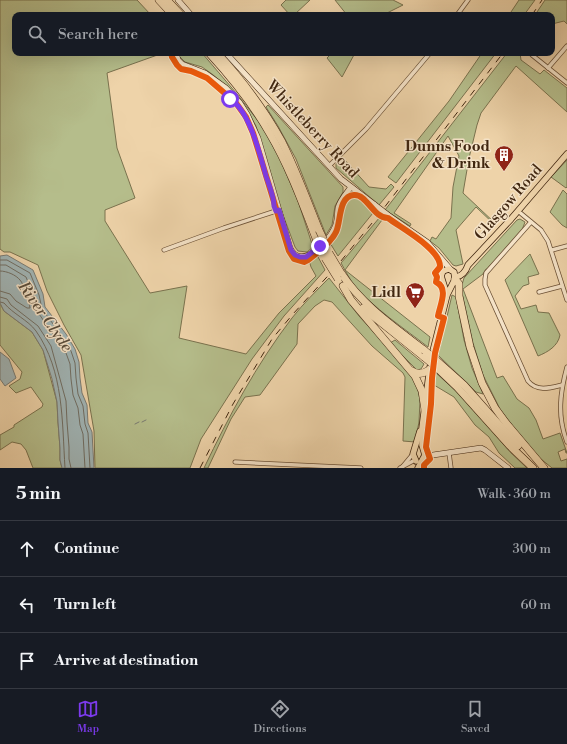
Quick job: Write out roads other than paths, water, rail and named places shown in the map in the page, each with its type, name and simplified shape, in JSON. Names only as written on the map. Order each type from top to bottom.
[{"type":"highway","points":[[159,0],[170,12]]},
{"type":"highway","points":[[167,0],[178,12]]},
{"type":"highway","points":[[212,56],[242,90],[270,134],[290,174],[317,241],[340,276],[370,307],[424,354],[433,365],[457,387],[509,445],[533,468]]},
{"type":"highway","points":[[220,56],[252,94],[275,130],[291,162],[319,230],[326,253]]},
{"type":"highway","points":[[340,276],[343,286],[351,300],[412,371],[420,386],[423,396],[424,410]]},
{"type":"highway","points":[[454,276],[459,284],[470,346],[482,383],[495,408],[525,448],[543,468]]},
{"type":"highway","points":[[343,286],[371,316],[424,354]]},
{"type":"highway","points":[[433,365],[464,386],[523,452],[543,468]]},
{"type":"highway","points":[[412,371],[418,374],[433,365]]},
{"type":"main road","name":"Glasgow Road","points":[[454,276],[460,276],[567,154]]},
{"type":"main road","points":[[447,295],[441,276],[443,271],[447,269],[454,276]]},
{"type":"main road","points":[[444,282],[447,284],[454,276]]},
{"type":"main road","points":[[414,468],[422,445],[424,410],[433,365],[434,342],[454,276]]},
{"type":"main road","points":[[418,468],[420,430],[422,428]]},
{"type":"street","points":[[178,0],[188,12]]},
{"type":"street","points":[[459,12],[468,0]]},
{"type":"street","points":[[548,68],[567,46]]},
{"type":"street","points":[[177,56],[178,60],[182,64],[208,75],[226,88],[244,109],[258,138],[291,250],[297,256],[306,257],[332,234],[336,226],[339,204],[351,187]]},
{"type":"street","name":"Whistleberry Road","points":[[229,56],[329,166],[351,187],[388,215],[428,242],[454,276]]},
{"type":"street","points":[[329,166],[366,129],[427,56]]},
{"type":"street","points":[[533,56],[567,83]]},
{"type":"street","points":[[164,250],[279,210]]},
{"type":"street","points":[[518,211],[546,236],[552,250],[567,300]]},
{"type":"street","points":[[531,222],[486,273],[485,285],[528,381],[532,385],[542,389],[562,384]]},
{"type":"street","points":[[552,250],[567,246]]},
{"type":"street","points":[[443,261],[443,271]]},
{"type":"street","points":[[539,292],[562,286]]},
{"type":"street","points":[[567,367],[560,398],[560,414],[567,442]]},
{"type":"street","points":[[401,467],[419,456],[429,453],[433,455],[481,448],[486,450],[508,468]]},
{"type":"street","points":[[449,453],[451,468]]},
{"type":"street","points":[[401,467],[419,456]]},
{"type":"street","points":[[235,462],[361,468]]},
{"type":"water","name":"River Clyde","points":[[7,255],[33,270],[43,294],[45,307],[66,334],[75,349],[79,362],[82,393],[87,405],[88,423],[92,432],[94,468],[62,468],[60,460],[57,402],[43,350],[32,332],[4,311],[0,303],[0,256]]},
{"type":"water","points":[[0,352],[9,359],[16,378],[5,386],[0,379]]},
{"type":"waterway","points":[[142,422],[146,420]]},
{"type":"waterway","points":[[135,424],[139,422]]},
{"type":"railway","points":[[534,12],[542,0]]},
{"type":"railway","points":[[200,468],[233,404],[272,339],[336,267],[377,217],[501,56]]},
{"type":"place","name":"Dunns Food & Drink","points":[[504,172]]},
{"type":"place","name":"Lidl","points":[[415,309]]}]
